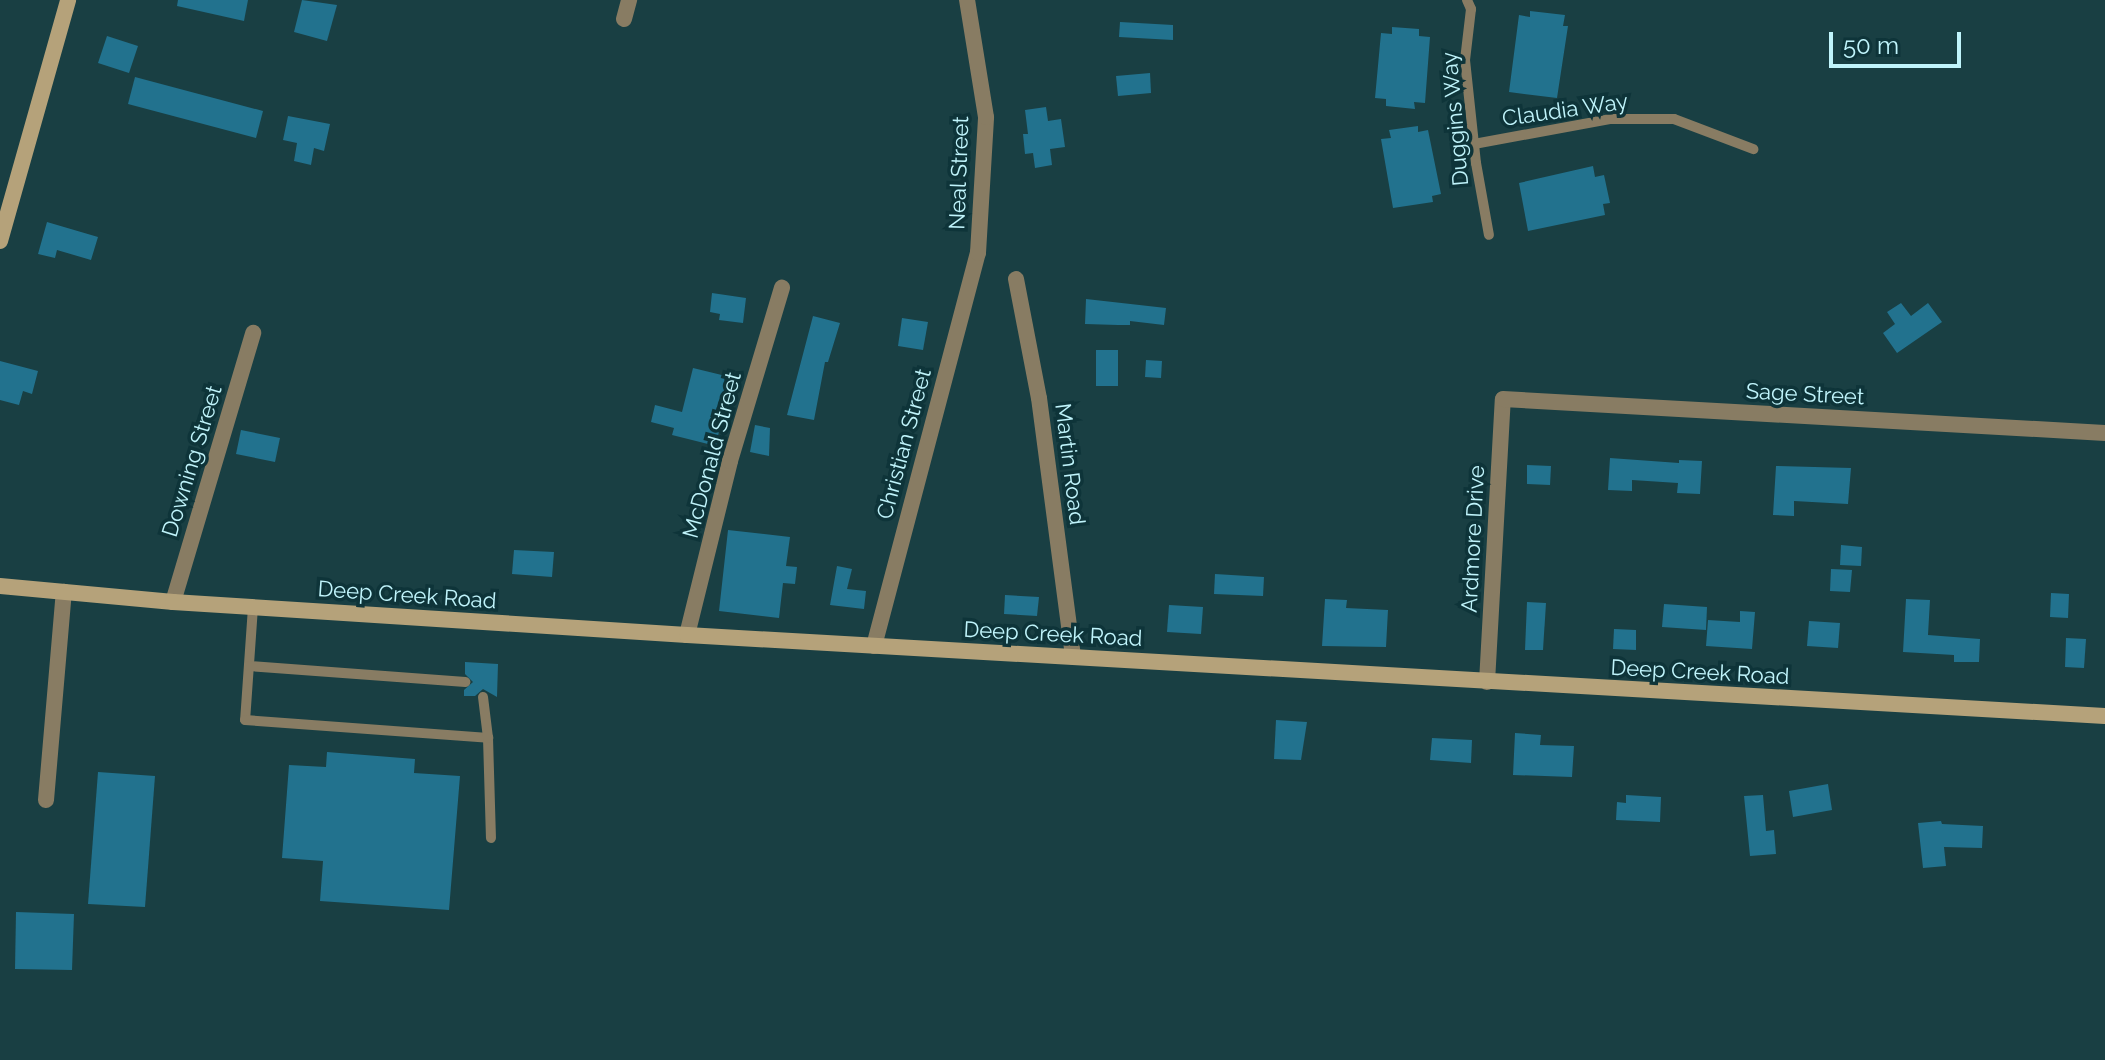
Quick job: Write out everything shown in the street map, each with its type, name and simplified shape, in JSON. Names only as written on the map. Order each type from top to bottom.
[{"type":"street","points":[[0,241],[68,0]]},
{"type":"street","points":[[624,19],[629,0]]},
{"type":"street","name":"Neal Street","points":[[967,0],[986,117],[978,253]]},
{"type":"street","name":"Christian Street","points":[[874,646],[978,253]]},
{"type":"street","name":"Martin Road","points":[[1016,279],[1039,398],[1073,657]]},
{"type":"street","name":"McDonald Street","points":[[687,635],[730,461],[782,288]]},
{"type":"street","name":"Downing Street","points":[[173,602],[253,333]]},
{"type":"street","name":"Sage Street","points":[[1503,399],[2105,433]]},
{"type":"street","name":"Ardmore Drive","points":[[1487,682],[1503,399]]},
{"type":"street","name":"Deep Creek Road","points":[[0,586],[173,602],[687,635],[2105,716]]},
{"type":"street","points":[[46,800],[64,592]]},
{"type":"lane","name":"Duggins Way","points":[[1467,0],[1471,9],[1465,60],[1474,144],[1489,235]]},
{"type":"lane","name":"Claudia Way","points":[[1474,144],[1610,119],[1674,119],[1753,149]]},
{"type":"lane","points":[[253,607],[245,720],[488,738]]},
{"type":"lane","points":[[249,666],[465,682]]},
{"type":"lane","points":[[483,697],[488,738],[491,838]]},
{"type":"building","points":[[178,0],[248,0],[244,21],[177,6]]},
{"type":"building","points":[[302,0],[337,5],[327,41],[294,32]]},
{"type":"building","points":[[1530,11],[1565,15],[1563,26],[1568,26],[1557,98],[1509,92],[1519,15],[1530,17]]},
{"type":"building","points":[[1120,22],[1173,25],[1173,40],[1119,37]]},
{"type":"building","points":[[1392,27],[1419,29],[1419,36],[1430,37],[1425,103],[1414,102],[1415,109],[1386,106],[1386,99],[1375,98],[1381,33],[1392,34]]},
{"type":"building","points":[[107,36],[138,46],[129,73],[98,63]]},
{"type":"building","points":[[1150,73],[1151,93],[1118,96],[1116,76]]},
{"type":"building","points":[[135,77],[263,111],[256,138],[128,104]]},
{"type":"building","points":[[1046,107],[1048,121],[1061,119],[1065,147],[1050,149],[1052,165],[1035,168],[1033,153],[1025,154],[1023,134],[1028,134],[1025,110]]},
{"type":"building","points":[[288,116],[330,124],[324,151],[314,148],[311,165],[294,161],[297,143],[283,140]]},
{"type":"building","points":[[1418,126],[1418,132],[1428,130],[1441,194],[1432,196],[1433,202],[1393,208],[1381,139],[1391,138],[1389,130]]},
{"type":"building","points":[[1593,166],[1595,177],[1604,175],[1610,203],[1603,204],[1605,215],[1528,231],[1519,183]]},
{"type":"building","points":[[47,222],[98,237],[91,260],[57,250],[55,258],[38,254]]},
{"type":"building","points":[[712,293],[746,298],[743,323],[719,320],[720,314],[710,312]]},
{"type":"building","points":[[1086,299],[1166,308],[1164,325],[1130,321],[1130,325],[1085,324]]},
{"type":"building","points":[[1901,303],[1911,316],[1928,303],[1942,322],[1897,353],[1883,333],[1895,324],[1887,312]]},
{"type":"building","points":[[813,316],[840,323],[828,362],[825,362],[814,420],[787,415]]},
{"type":"building","points":[[902,318],[928,322],[923,350],[898,346]]},
{"type":"building","points":[[1096,350],[1118,350],[1118,386],[1096,386]]},
{"type":"building","points":[[1146,360],[1162,361],[1161,378],[1145,377]]},
{"type":"building","points":[[0,361],[38,371],[32,394],[23,391],[19,405],[0,400]]},
{"type":"building","points":[[693,368],[730,377],[716,446],[672,435],[674,428],[651,422],[655,405],[682,412]]},
{"type":"building","points":[[755,425],[770,428],[769,456],[750,452]]},
{"type":"building","points":[[241,430],[280,438],[275,462],[236,454]]},
{"type":"building","points":[[1610,458],[1679,463],[1679,460],[1702,461],[1700,494],[1677,493],[1678,483],[1632,480],[1632,491],[1608,490]]},
{"type":"building","points":[[1527,465],[1551,466],[1550,485],[1527,484]]},
{"type":"building","points":[[1776,466],[1851,468],[1848,504],[1794,501],[1794,516],[1773,515]]},
{"type":"building","points":[[728,530],[790,537],[786,566],[797,567],[795,584],[783,583],[779,618],[719,611]]},
{"type":"building","points":[[1841,545],[1862,547],[1861,566],[1840,565]]},
{"type":"building","points":[[514,550],[554,552],[552,577],[512,574]]},
{"type":"building","points":[[837,566],[852,569],[847,589],[866,591],[864,609],[830,605]]},
{"type":"building","points":[[1831,569],[1852,570],[1850,592],[1830,591]]},
{"type":"building","points":[[1215,574],[1264,577],[1263,596],[1214,594]]},
{"type":"building","points":[[2051,593],[2069,594],[2068,618],[2050,617]]},
{"type":"building","points":[[1005,595],[1039,597],[1037,616],[1004,614]]},
{"type":"building","points":[[1325,599],[1347,600],[1346,608],[1388,610],[1386,647],[1322,646]]},
{"type":"building","points":[[1906,599],[1930,600],[1928,635],[1980,639],[1979,662],[1954,662],[1954,655],[1903,652]]},
{"type":"building","points":[[1527,602],[1546,603],[1543,650],[1525,650]]},
{"type":"building","points":[[1664,604],[1707,607],[1706,630],[1662,627]]},
{"type":"building","points":[[1169,605],[1203,607],[1201,634],[1167,632]]},
{"type":"building","points":[[1740,611],[1755,612],[1752,649],[1706,646],[1708,620],[1740,622]]},
{"type":"building","points":[[1809,621],[1840,623],[1838,648],[1807,646]]},
{"type":"building","points":[[1614,629],[1636,630],[1636,650],[1613,649]]},
{"type":"building","points":[[2066,638],[2086,639],[2084,668],[2065,667]]},
{"type":"building","points":[[465,662],[498,664],[497,697],[483,689],[475,696],[464,696],[464,690],[473,682],[465,674]]},
{"type":"building","points":[[1276,720],[1307,722],[1301,760],[1274,759]]},
{"type":"building","points":[[1515,733],[1541,735],[1540,745],[1574,746],[1572,777],[1513,775]]},
{"type":"building","points":[[1432,738],[1472,740],[1471,763],[1430,760]]},
{"type":"building","points":[[327,752],[415,759],[414,773],[460,776],[449,910],[320,901],[323,861],[282,858],[289,765],[326,767]]},
{"type":"building","points":[[98,772],[155,776],[145,907],[88,904]]},
{"type":"building","points":[[1828,784],[1832,810],[1793,817],[1789,791]]},
{"type":"building","points":[[1626,795],[1661,797],[1660,822],[1616,820],[1617,802],[1626,803]]},
{"type":"building","points":[[1763,795],[1766,831],[1774,830],[1776,854],[1750,856],[1744,796]]},
{"type":"building","points":[[1941,821],[1942,824],[1983,826],[1982,848],[1944,847],[1946,866],[1923,868],[1918,823]]},
{"type":"building","points":[[16,912],[74,914],[72,970],[15,969]]}]
